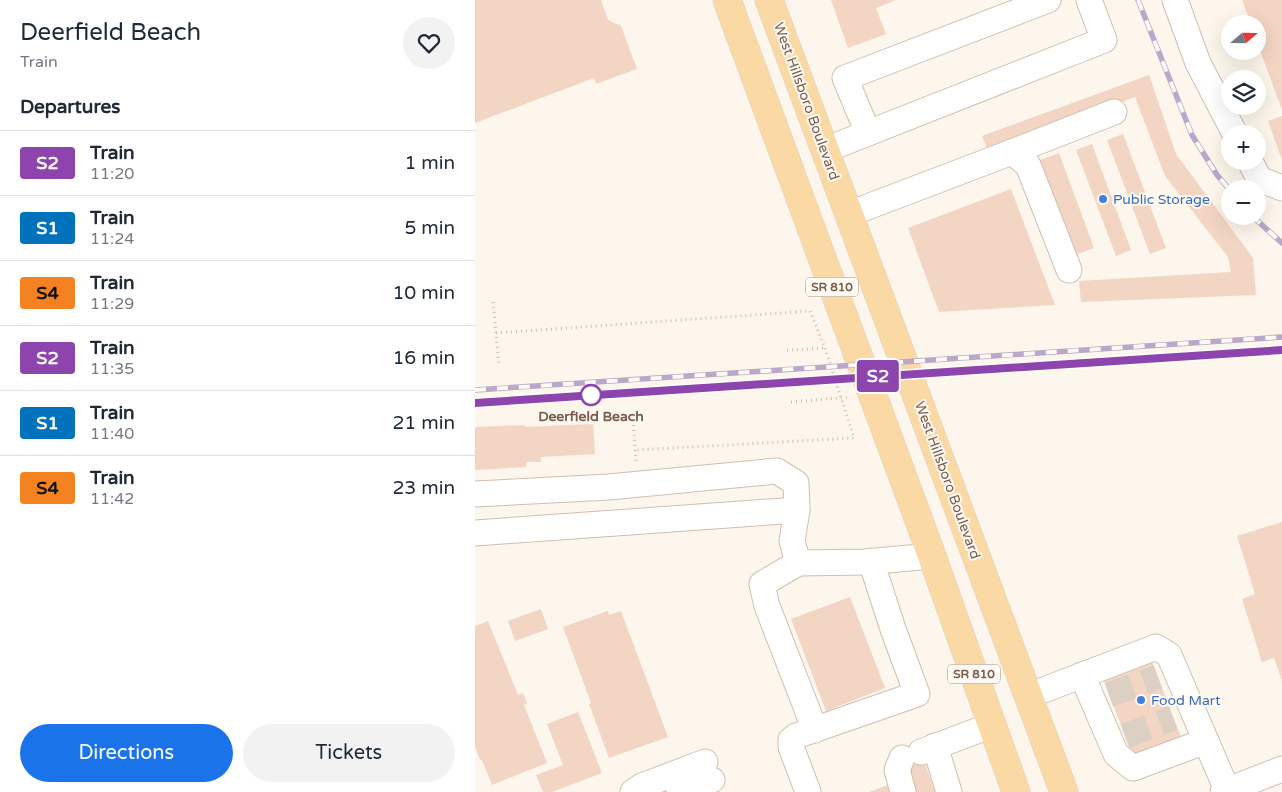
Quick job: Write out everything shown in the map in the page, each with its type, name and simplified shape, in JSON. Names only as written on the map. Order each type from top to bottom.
[{"type":"main road","name":"SR 810","points":[[727,0],[932,556],[1016,792]]},
{"type":"main road","name":"West Hillsboro Boulevard","points":[[769,0],[1064,792]]},
{"type":"main road","points":[[762,95],[790,136],[807,148],[825,150]]},
{"type":"street","points":[[868,133],[845,78],[1048,0]]},
{"type":"street","points":[[825,150],[1104,40],[1089,0]]},
{"type":"street","points":[[1175,0],[1198,64],[1230,125]]},
{"type":"street","points":[[849,214],[1115,112]]},
{"type":"street","points":[[1013,152],[1028,164],[1069,270]]},
{"type":"street","points":[[1254,170],[1259,179],[1282,188]]},
{"type":"street","points":[[475,494],[609,487],[777,472],[796,483],[797,510],[791,541],[798,563]]},
{"type":"street","points":[[609,487],[612,523]]},
{"type":"street","points":[[475,533],[797,510]]},
{"type":"street","points":[[815,730],[767,606],[762,584],[798,563],[871,561],[932,556]]},
{"type":"street","points":[[808,792],[791,748],[791,740],[796,736],[917,694],[871,561]]},
{"type":"street","points":[[1028,696],[1156,647],[1169,655],[1167,673],[1183,714],[1206,741],[1225,791],[1282,769]]},
{"type":"street","points":[[1082,675],[1101,698],[1117,738],[1116,754],[1133,768],[1206,741]]},
{"type":"street","points":[[903,792],[897,770],[919,752],[992,725]]},
{"type":"street","points":[[919,752],[949,792]]},
{"type":"street","points":[[633,792],[642,786],[708,771],[679,792]]},
{"type":"path","points":[[493,302],[499,365]]},
{"type":"path","points":[[496,333],[810,311],[825,348],[854,438],[636,450]]},
{"type":"path","points":[[787,350],[833,346]]},
{"type":"path","points":[[791,402],[853,397]]},
{"type":"building","points":[[475,0],[601,0],[608,20],[621,26],[637,69],[596,84],[594,78],[475,123]]},
{"type":"building","points":[[831,0],[896,0],[876,8],[886,34],[848,48]]},
{"type":"building","points":[[1242,0],[1282,0],[1282,110],[1264,60],[1266,60],[1266,15],[1248,15]]},
{"type":"building","points":[[1149,75],[1176,154],[1221,215],[1221,225],[1229,225],[1253,258],[1256,295],[1081,302],[1079,281],[1231,272],[1228,257],[1165,176],[1135,97],[989,154],[982,136]]},
{"type":"building","points":[[1282,116],[1282,160],[1268,121]]},
{"type":"building","points":[[1123,134],[1166,248],[1150,254],[1107,140]]},
{"type":"building","points":[[1092,144],[1131,250],[1116,256],[1076,150]]},
{"type":"building","points":[[1059,153],[1094,248],[1075,255],[1040,160]]},
{"type":"building","points":[[1011,189],[1055,305],[939,312],[908,228]]},
{"type":"building","points":[[593,424],[595,454],[541,457],[541,462],[526,462],[526,467],[475,470],[475,427]]},
{"type":"building","points":[[1282,522],[1282,681],[1274,658],[1262,662],[1242,599],[1255,594],[1237,536]]},
{"type":"building","points":[[850,597],[885,688],[826,711],[791,619]]},
{"type":"building","points":[[541,609],[548,629],[515,641],[508,621]]},
{"type":"building","points":[[608,611],[609,615],[621,611],[668,737],[609,758],[563,627]]},
{"type":"building","points":[[488,621],[518,695],[523,693],[527,703],[524,705],[547,763],[492,785],[475,747],[475,626]]},
{"type":"building","points":[[1150,657],[1181,737],[1133,756],[1102,676]]},
{"type":"building","points":[[578,712],[602,773],[552,792],[543,792],[536,775],[563,765],[547,724]]},
{"type":"building","points":[[918,743],[935,792],[914,792],[899,749]]},
{"type":"building","points":[[888,785],[890,792],[869,792]]},
{"type":"tunnel","points":[[1109,695],[1158,677]]},
{"type":"tunnel","points":[[1125,736],[1173,718]]},
{"type":"railway","points":[[1138,0],[1192,135],[1221,180]]},
{"type":"railway","points":[[1262,225],[1282,243]]},
{"type":"railway","points":[[475,390],[1282,337]]},
{"type":"railway","points":[[475,403],[1282,350]]},
{"type":"train","name":"S2","points":[[475,403],[1282,350]]},
{"type":"place","name":"Public Storage","points":[[1103,199]]},
{"type":"place","name":"Deerfield Beach","points":[[591,395]]},
{"type":"place","name":"Food Mart","points":[[1141,700]]}]
